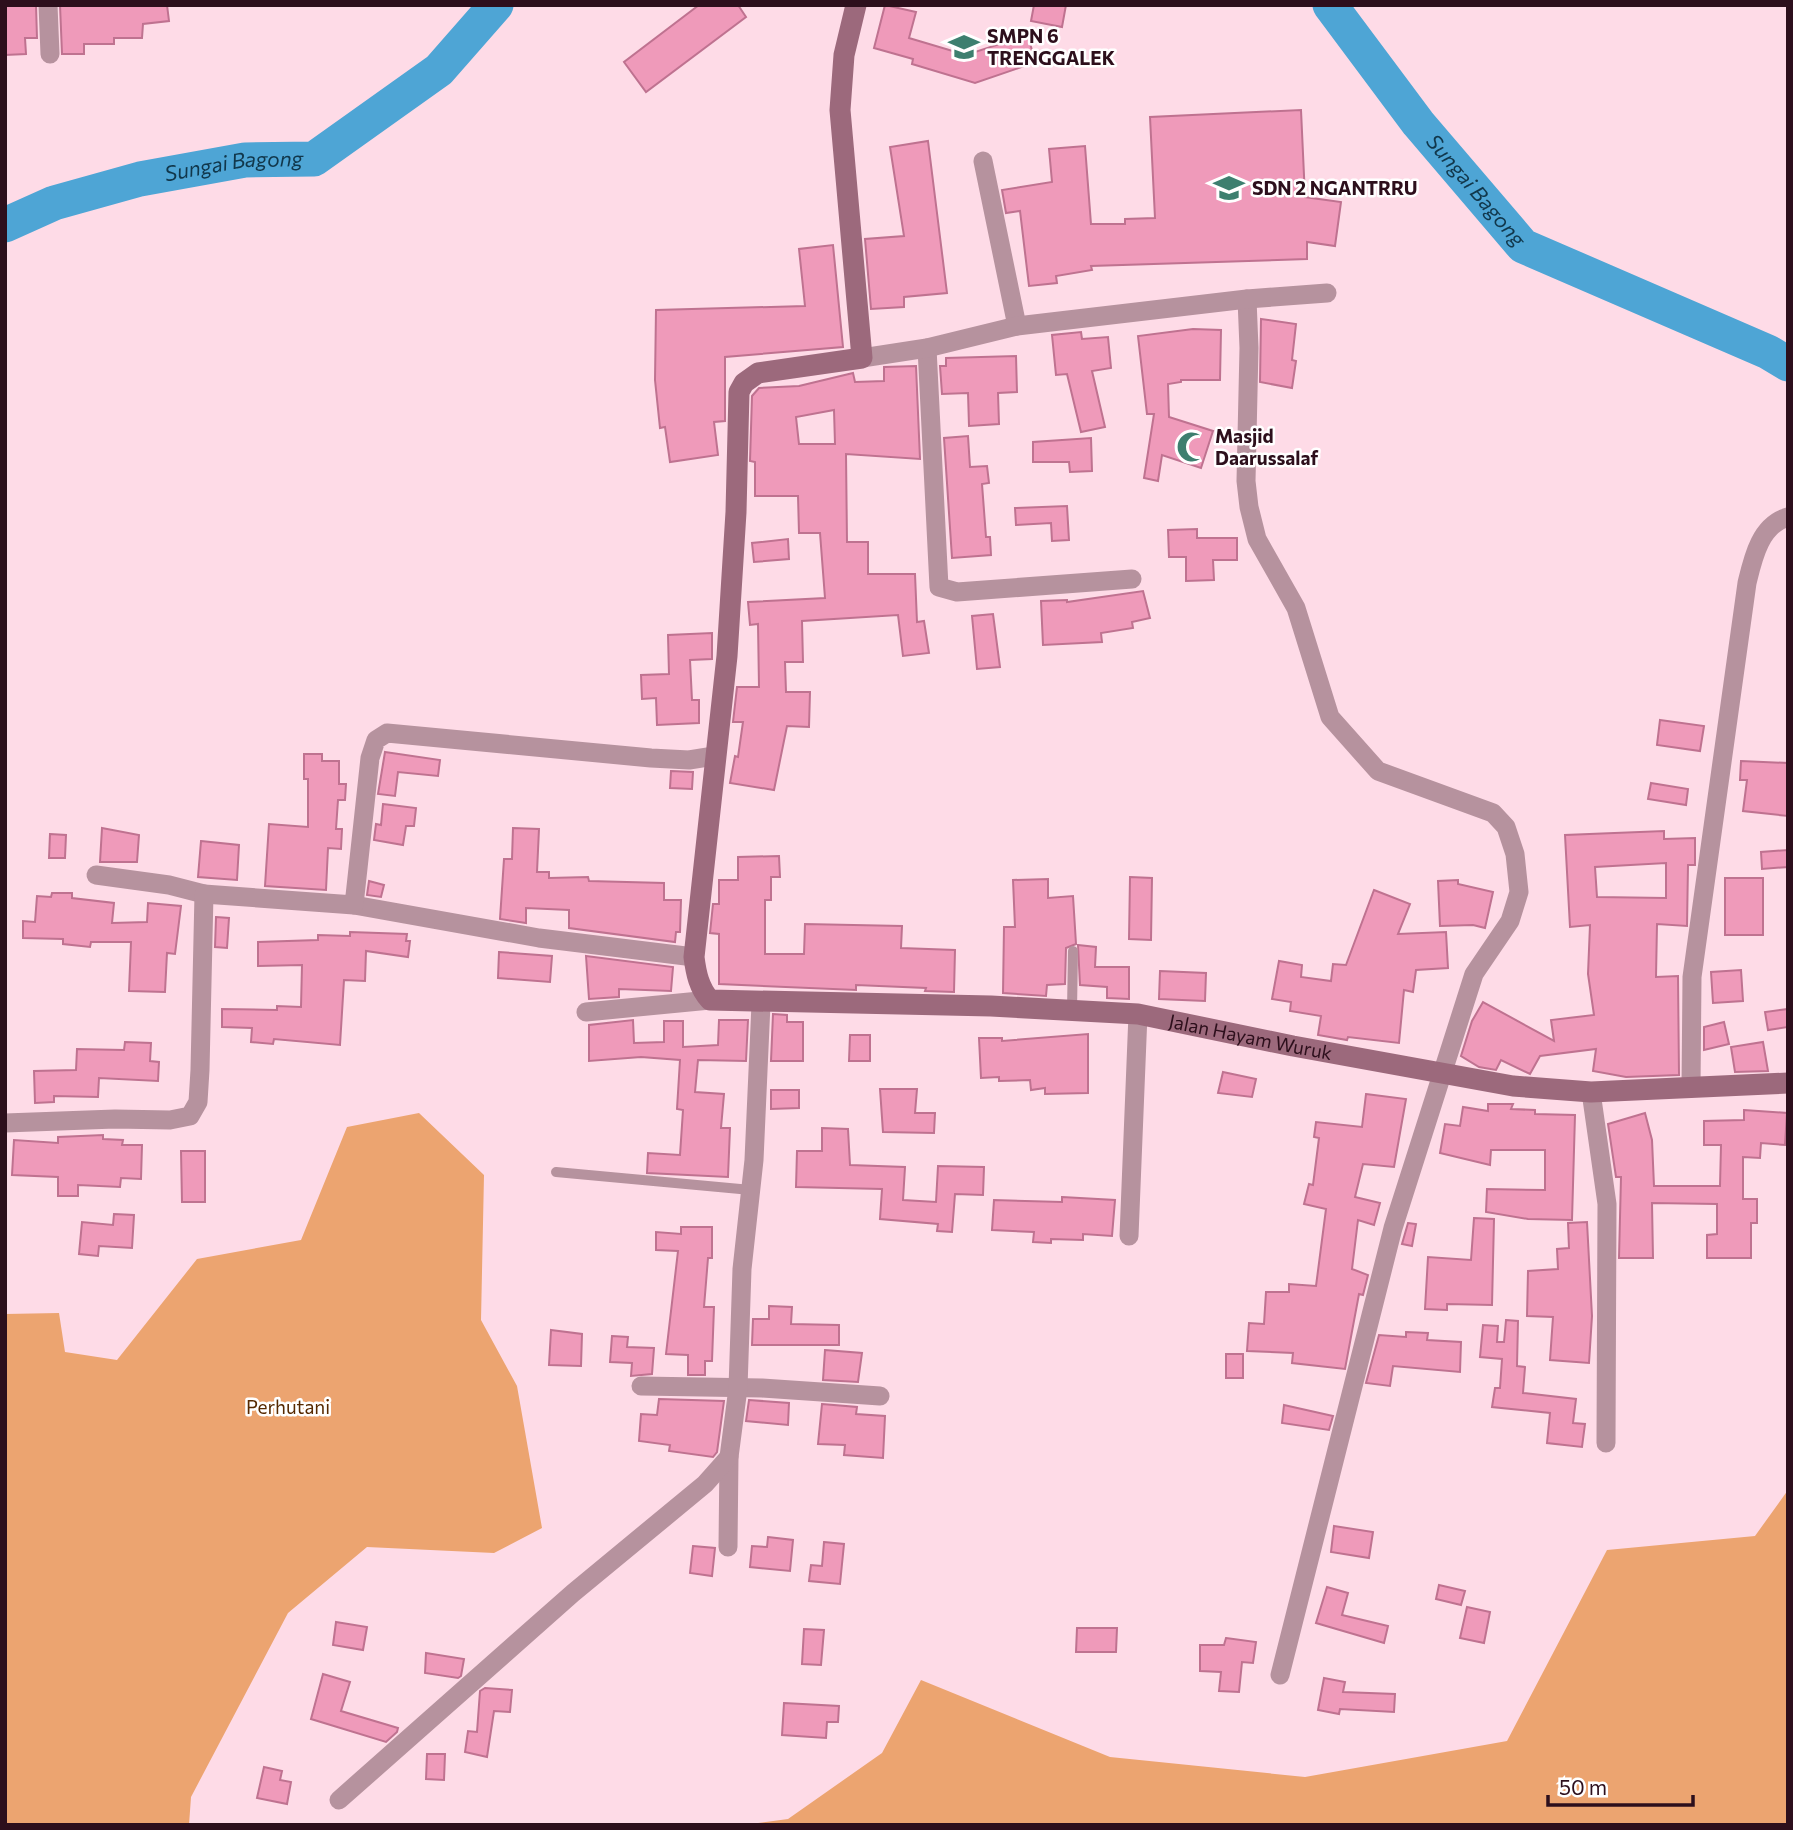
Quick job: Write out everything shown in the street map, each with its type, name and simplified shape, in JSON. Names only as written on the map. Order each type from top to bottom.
[{"type":"street","points":[[48,5],[50,54]]},
{"type":"street","points":[[856,5],[844,55],[840,110],[862,358]]},
{"type":"street","points":[[983,161],[1017,326]]},
{"type":"street","points":[[586,1012],[710,1000],[696,975],[694,957],[732,594],[739,392],[744,383],[758,373],[927,348],[1017,326],[1247,299],[1327,293]]},
{"type":"street","points":[[1247,299],[1249,348],[1246,481],[1249,507],[1258,539],[1296,608],[1330,717],[1378,771],[1493,813],[1506,827],[1515,854],[1519,892],[1510,921],[1474,974],[1393,1228],[1280,1675]]},
{"type":"street","points":[[927,348],[939,587],[957,592],[1132,579]]},
{"type":"street","points":[[1691,1087],[1692,977],[1747,583],[1762,538],[1776,520],[1788,517]]},
{"type":"street","points":[[354,905],[370,758],[376,740],[387,733],[651,758],[689,760],[715,756]]},
{"type":"street","points":[[96,875],[169,885],[204,894],[354,905],[539,938],[694,957]]},
{"type":"street","points":[[5,1123],[170,1120],[190,1116],[198,1102],[204,894]]},
{"type":"street","name":"Jalan Hayam Wuruk","points":[[710,1000],[761,1004],[1072,1010],[1138,1014],[1293,1046],[1513,1086],[1591,1092],[1788,1083]]},
{"type":"street","points":[[727,1547],[729,1457],[738,1388],[742,1269],[751,1190],[761,1004]]},
{"type":"street","points":[[1129,1236],[1138,1014]]},
{"type":"street","points":[[1591,1092],[1607,1205],[1606,1443]]},
{"type":"street","points":[[641,1386],[880,1396]]},
{"type":"street","points":[[339,1800],[573,1593],[705,1483],[729,1457]]},
{"type":"lane","points":[[1072,1010],[1073,951]]},
{"type":"lane","points":[[556,1172],[751,1190]]},
{"type":"green space","name":"Perhutani","points":[[419,1113],[484,1175],[481,1320],[517,1386],[542,1528],[494,1553],[367,1547],[288,1613],[191,1797],[189,1825],[5,1825],[5,1314],[59,1313],[65,1352],[117,1360],[197,1259],[301,1240],[347,1127]]},
{"type":"green space","points":[[1788,1490],[1788,1825],[742,1825],[788,1819],[882,1753],[921,1680],[1110,1757],[1305,1777],[1507,1741],[1607,1550],[1755,1536]]},
{"type":"building","points":[[5,5],[36,5],[37,38],[25,38],[26,54],[5,55]]},
{"type":"building","points":[[60,5],[167,5],[169,21],[143,24],[142,38],[114,38],[114,44],[84,44],[84,54],[62,54]]},
{"type":"building","points":[[699,5],[738,5],[746,17],[646,92],[624,62]]},
{"type":"building","points":[[885,5],[916,12],[909,38],[966,55],[1027,35],[1036,62],[975,83],[912,64],[913,59],[874,48]]},
{"type":"building","points":[[1034,5],[1066,5],[1062,27],[1031,21]]},
{"type":"building","name":"SDN 2 NGANTRRU","points":[[1301,110],[1305,197],[1341,202],[1335,246],[1307,242],[1307,259],[1091,266],[1092,270],[1056,276],[1057,283],[1029,286],[1020,211],[1006,213],[1002,190],[1052,182],[1049,149],[1085,146],[1091,224],[1125,224],[1125,219],[1155,218],[1150,117]]},
{"type":"building","points":[[928,141],[947,293],[904,297],[904,307],[871,309],[865,239],[904,236],[890,147]]},
{"type":"building","points":[[833,245],[843,347],[725,357],[725,421],[714,422],[718,455],[670,462],[665,427],[660,428],[655,380],[656,310],[805,306],[799,249]]},
{"type":"building","points":[[1261,319],[1296,324],[1292,360],[1296,361],[1292,388],[1260,382]]},
{"type":"building","points":[[1193,329],[1221,330],[1220,380],[1181,380],[1168,384],[1169,417],[1213,431],[1201,468],[1162,455],[1158,481],[1144,478],[1154,414],[1147,414],[1138,336]]},
{"type":"building","points":[[1081,332],[1082,339],[1108,337],[1111,368],[1092,371],[1105,427],[1081,432],[1067,374],[1056,375],[1052,335]]},
{"type":"building","points":[[1016,356],[1017,392],[998,393],[999,424],[969,426],[968,393],[942,394],[940,366],[946,366],[946,358]]},
{"type":"building","points":[[916,366],[920,459],[846,454],[847,542],[868,542],[868,574],[915,574],[917,622],[924,621],[929,653],[903,656],[898,615],[802,621],[803,662],[785,662],[786,692],[810,692],[809,727],[787,726],[774,790],[730,783],[735,756],[738,757],[743,722],[733,722],[737,687],[759,687],[758,624],[750,625],[748,602],[825,598],[820,533],[799,533],[798,496],[755,496],[755,462],[750,461],[752,396],[759,388],[799,386],[853,373],[855,382],[884,381],[884,367]],"holes":[[[834,410],[835,444],[799,444],[796,417]]]},
{"type":"building","points":[[968,436],[970,467],[987,466],[989,483],[982,484],[986,537],[990,537],[991,555],[952,558],[944,438]]},
{"type":"building","points":[[1091,438],[1092,471],[1070,472],[1069,462],[1033,462],[1033,442]]},
{"type":"building","points":[[1067,506],[1069,540],[1052,541],[1051,523],[1016,525],[1015,508]]},
{"type":"building","points":[[1197,529],[1197,538],[1237,538],[1237,560],[1213,560],[1214,580],[1186,581],[1186,557],[1169,557],[1168,530]]},
{"type":"building","points":[[788,539],[789,559],[754,562],[752,543]]},
{"type":"building","points":[[1143,591],[1150,618],[1132,622],[1133,628],[1101,633],[1102,642],[1043,645],[1041,601],[1067,602]]},
{"type":"building","points":[[993,614],[1000,667],[977,669],[972,616]]},
{"type":"building","points":[[712,633],[712,659],[690,660],[692,700],[699,700],[699,723],[657,725],[656,698],[642,699],[641,675],[669,674],[668,635]]},
{"type":"building","points":[[1660,720],[1704,726],[1700,751],[1657,745]]},
{"type":"building","points":[[385,752],[440,760],[438,776],[398,772],[395,796],[378,794]]},
{"type":"building","points":[[304,754],[322,754],[322,761],[339,761],[339,784],[346,784],[345,800],[338,800],[336,829],[342,829],[341,849],[328,848],[326,890],[265,886],[269,824],[308,827],[308,779],[304,779]]},
{"type":"building","points":[[1741,761],[1788,763],[1788,816],[1743,811],[1747,780],[1740,780]]},
{"type":"building","points":[[671,771],[693,772],[692,789],[670,788]]},
{"type":"building","points":[[1651,783],[1688,789],[1686,805],[1648,799]]},
{"type":"building","points":[[383,804],[416,808],[414,826],[406,826],[403,845],[374,840],[376,824],[381,825]]},
{"type":"building","points":[[102,828],[139,835],[137,862],[100,862]]},
{"type":"building","points":[[513,828],[539,829],[537,872],[549,872],[549,878],[588,877],[589,881],[664,883],[664,900],[681,900],[680,932],[676,932],[675,942],[569,928],[569,910],[526,908],[526,923],[500,919],[504,859],[512,859]]},
{"type":"building","points":[[1664,831],[1664,839],[1695,838],[1695,865],[1688,865],[1687,926],[1657,924],[1656,977],[1678,976],[1679,1075],[1626,1077],[1593,1071],[1596,1049],[1540,1056],[1530,1074],[1501,1060],[1496,1070],[1479,1067],[1461,1056],[1472,1021],[1483,1002],[1554,1041],[1551,1020],[1594,1015],[1588,974],[1590,925],[1570,927],[1565,835]],"holes":[[[1666,863],[1666,898],[1597,897],[1595,867]]]},
{"type":"building","points":[[50,834],[66,835],[65,858],[49,858]]},
{"type":"building","points":[[201,841],[239,845],[237,880],[198,877]]},
{"type":"building","points":[[1788,850],[1788,867],[1762,869],[1761,852]]},
{"type":"building","points":[[779,856],[780,877],[771,877],[771,900],[765,900],[765,954],[804,954],[805,924],[902,926],[901,948],[955,950],[954,992],[856,985],[856,990],[719,984],[719,934],[710,933],[713,904],[719,904],[719,880],[738,880],[738,857]]},
{"type":"building","points":[[1130,877],[1152,878],[1151,940],[1129,939]]},
{"type":"building","points":[[1725,878],[1763,878],[1763,935],[1725,935]]},
{"type":"building","points":[[1048,879],[1048,898],[1073,896],[1076,944],[1066,948],[1065,984],[1047,985],[1046,996],[1003,993],[1004,927],[1015,927],[1013,880]]},
{"type":"building","points":[[1458,880],[1458,884],[1493,892],[1485,928],[1473,925],[1440,926],[1438,881]]},
{"type":"building","points":[[369,881],[384,885],[381,897],[367,895]]},
{"type":"building","points":[[1374,890],[1410,904],[1398,934],[1446,932],[1448,968],[1416,970],[1413,992],[1404,990],[1399,1043],[1348,1037],[1347,1040],[1318,1035],[1321,1016],[1290,1011],[1291,1002],[1272,999],[1279,961],[1302,965],[1301,977],[1331,981],[1333,964],[1346,965]]},
{"type":"building","points":[[52,893],[72,893],[72,898],[114,903],[112,923],[147,922],[148,903],[181,906],[175,954],[167,953],[165,992],[129,991],[131,942],[91,942],[90,947],[63,944],[63,939],[23,938],[23,921],[35,922],[37,896],[51,897]]},
{"type":"building","points":[[216,917],[229,918],[227,948],[215,947]]},
{"type":"building","points":[[350,932],[407,934],[406,941],[410,941],[408,957],[366,951],[365,981],[344,980],[340,1045],[274,1039],[273,1044],[251,1042],[252,1028],[222,1027],[222,1009],[277,1010],[277,1006],[301,1007],[302,965],[258,966],[258,942],[318,940],[318,935],[350,936]]},
{"type":"building","points":[[1078,945],[1096,947],[1095,967],[1129,967],[1129,999],[1107,998],[1107,987],[1080,985]]},
{"type":"building","points":[[499,952],[552,956],[550,982],[498,978]]},
{"type":"building","points":[[586,956],[673,967],[671,991],[619,989],[619,997],[589,999]]},
{"type":"building","points":[[1741,970],[1743,1001],[1713,1003],[1711,972]]},
{"type":"building","points":[[1160,971],[1206,973],[1205,1001],[1159,999]]},
{"type":"building","points":[[1788,1009],[1788,1027],[1768,1030],[1765,1012]]},
{"type":"building","points":[[773,1014],[787,1015],[787,1022],[803,1022],[803,1061],[771,1061]]},
{"type":"building","points":[[633,1020],[634,1043],[664,1042],[664,1021],[683,1021],[683,1047],[718,1045],[719,1020],[748,1020],[746,1061],[698,1060],[695,1092],[724,1094],[721,1128],[730,1128],[728,1177],[647,1173],[648,1153],[680,1155],[683,1110],[677,1109],[680,1060],[641,1057],[589,1061],[589,1025]]},
{"type":"building","points":[[1724,1022],[1729,1044],[1704,1050],[1704,1027]]},
{"type":"building","points":[[1088,1034],[1088,1093],[1045,1094],[1045,1088],[1031,1090],[1030,1080],[999,1081],[999,1077],[981,1078],[979,1038],[1002,1038],[1002,1041]]},
{"type":"building","points":[[850,1035],[870,1035],[870,1061],[849,1061]]},
{"type":"building","points":[[125,1042],[151,1043],[150,1061],[159,1062],[158,1081],[99,1078],[98,1097],[54,1096],[54,1102],[35,1103],[34,1071],[76,1070],[77,1049],[124,1050]]},
{"type":"building","points":[[1763,1042],[1768,1071],[1735,1072],[1731,1047]]},
{"type":"building","points":[[1223,1072],[1256,1079],[1252,1097],[1218,1093]]},
{"type":"building","points":[[880,1089],[917,1089],[915,1113],[935,1113],[934,1133],[883,1132]]},
{"type":"building","points":[[771,1090],[799,1090],[799,1108],[771,1109]]},
{"type":"building","points":[[1366,1094],[1406,1099],[1394,1167],[1363,1164],[1355,1197],[1380,1203],[1374,1225],[1358,1220],[1352,1269],[1368,1275],[1363,1295],[1359,1294],[1345,1369],[1292,1363],[1293,1353],[1247,1351],[1249,1323],[1264,1324],[1266,1292],[1289,1292],[1289,1284],[1316,1286],[1326,1209],[1304,1204],[1309,1184],[1313,1185],[1319,1138],[1314,1137],[1316,1122],[1362,1127]]},
{"type":"building","points":[[1488,1104],[1513,1104],[1511,1109],[1535,1110],[1535,1114],[1575,1115],[1572,1220],[1528,1219],[1486,1212],[1487,1189],[1545,1190],[1545,1150],[1491,1150],[1490,1165],[1440,1153],[1445,1124],[1460,1126],[1463,1107],[1488,1111]]},
{"type":"building","points":[[1744,1110],[1787,1113],[1785,1145],[1761,1143],[1760,1158],[1743,1157],[1743,1199],[1757,1199],[1757,1223],[1751,1223],[1751,1258],[1707,1258],[1707,1235],[1717,1234],[1717,1204],[1652,1203],[1653,1258],[1619,1258],[1621,1177],[1616,1177],[1608,1124],[1645,1113],[1652,1140],[1654,1186],[1720,1186],[1721,1145],[1704,1145],[1704,1121],[1744,1120]]},
{"type":"building","points":[[822,1128],[848,1129],[850,1165],[905,1167],[903,1200],[936,1202],[938,1166],[984,1167],[983,1195],[955,1194],[952,1232],[937,1231],[938,1224],[880,1219],[882,1189],[796,1187],[797,1151],[822,1151]]},
{"type":"building","points":[[103,1135],[103,1139],[123,1140],[122,1145],[142,1145],[141,1179],[121,1178],[120,1187],[78,1185],[78,1196],[58,1196],[58,1177],[12,1175],[14,1140],[58,1143],[58,1137]]},
{"type":"building","points":[[181,1151],[205,1151],[205,1202],[182,1202]]},
{"type":"building","points":[[1062,1197],[1115,1200],[1112,1236],[1083,1234],[1083,1240],[1051,1239],[1051,1243],[1033,1242],[1034,1232],[992,1230],[994,1200],[1062,1202]]},
{"type":"building","points":[[114,1214],[134,1215],[132,1248],[99,1246],[98,1256],[79,1254],[82,1222],[113,1225]]},
{"type":"building","points":[[1474,1218],[1494,1219],[1492,1305],[1447,1304],[1447,1310],[1425,1309],[1428,1257],[1471,1260]]},
{"type":"building","points":[[1587,1222],[1592,1316],[1589,1363],[1550,1360],[1553,1317],[1527,1316],[1528,1271],[1558,1269],[1557,1249],[1569,1248],[1568,1223]]},
{"type":"building","points":[[1408,1223],[1416,1224],[1412,1246],[1402,1244]]},
{"type":"building","points":[[681,1227],[712,1227],[712,1258],[708,1258],[704,1307],[714,1307],[712,1361],[705,1361],[705,1375],[688,1375],[688,1355],[666,1354],[678,1251],[656,1250],[656,1232],[681,1234]]},
{"type":"building","points":[[769,1306],[792,1307],[791,1324],[839,1325],[839,1345],[752,1345],[753,1319],[769,1319]]},
{"type":"building","points":[[1506,1320],[1518,1321],[1517,1366],[1525,1367],[1523,1393],[1576,1399],[1573,1423],[1585,1424],[1582,1447],[1547,1443],[1550,1413],[1492,1407],[1495,1388],[1500,1388],[1502,1359],[1480,1357],[1483,1325],[1498,1326],[1497,1342],[1504,1342]]},
{"type":"building","points":[[551,1330],[582,1334],[581,1366],[549,1365]]},
{"type":"building","points":[[1406,1332],[1428,1333],[1427,1340],[1461,1342],[1460,1372],[1393,1366],[1390,1386],[1366,1383],[1379,1335],[1406,1337]]},
{"type":"building","points":[[612,1336],[628,1337],[627,1347],[654,1348],[652,1374],[631,1376],[632,1363],[610,1362]]},
{"type":"building","points":[[825,1350],[862,1353],[858,1382],[823,1380]]},
{"type":"building","points":[[1226,1354],[1243,1354],[1243,1378],[1226,1378]]},
{"type":"building","points":[[659,1399],[724,1401],[717,1452],[713,1457],[669,1451],[670,1445],[639,1441],[641,1414],[657,1415]]},
{"type":"building","points":[[749,1400],[789,1403],[788,1425],[746,1421]]},
{"type":"building","points":[[822,1404],[857,1407],[856,1414],[885,1416],[883,1458],[844,1455],[845,1445],[818,1444]]},
{"type":"building","points":[[1284,1405],[1333,1416],[1329,1430],[1282,1423]]},
{"type":"building","points":[[1334,1526],[1373,1532],[1369,1558],[1331,1552]]},
{"type":"building","points":[[768,1537],[793,1540],[790,1571],[750,1567],[752,1546],[767,1547]]},
{"type":"building","points":[[824,1542],[844,1544],[840,1584],[809,1581],[811,1565],[822,1566]]},
{"type":"building","points":[[693,1546],[715,1548],[712,1576],[690,1573]]},
{"type":"building","points":[[1439,1585],[1465,1591],[1461,1605],[1436,1599]]},
{"type":"building","points":[[1327,1587],[1348,1593],[1342,1615],[1388,1626],[1384,1643],[1316,1623]]},
{"type":"building","points":[[1467,1607],[1490,1612],[1484,1643],[1460,1638]]},
{"type":"building","points":[[336,1622],[367,1627],[363,1650],[333,1645]]},
{"type":"building","points":[[1077,1628],[1117,1628],[1116,1652],[1076,1652]]},
{"type":"building","points":[[804,1629],[824,1630],[821,1665],[802,1664]]},
{"type":"building","points":[[1226,1638],[1256,1642],[1253,1663],[1242,1662],[1239,1692],[1219,1691],[1221,1672],[1200,1671],[1200,1645],[1224,1645]]},
{"type":"building","points":[[426,1653],[464,1659],[461,1676],[458,1678],[425,1673]]},
{"type":"building","points":[[323,1674],[350,1682],[341,1711],[398,1728],[397,1732],[386,1742],[311,1719]]},
{"type":"building","points":[[1324,1678],[1345,1682],[1343,1692],[1395,1694],[1394,1712],[1340,1709],[1339,1714],[1318,1710]]},
{"type":"building","points":[[485,1688],[512,1690],[510,1712],[494,1711],[487,1757],[465,1752],[468,1731],[477,1732],[480,1691]]},
{"type":"building","points":[[784,1703],[839,1706],[838,1722],[827,1722],[826,1738],[782,1735]]},
{"type":"building","points":[[427,1754],[445,1754],[444,1780],[426,1779]]},
{"type":"building","points":[[264,1767],[282,1771],[280,1780],[291,1782],[287,1804],[257,1798]]},
{"type":"waterway","name":"Sungai Bagong","points":[[5,225],[54,203],[140,179],[245,160],[314,159],[439,70],[496,5]]},
{"type":"waterway","name":"Sungai Bagong","points":[[1330,5],[1418,123],[1523,246],[1768,352],[1788,364]]},
{"type":"place","name":"SMPN 6 TRENGGALEK","points":[[964,47]]},
{"type":"place","name":"SDN 2 NGANTRRU","points":[[1229,188]]},
{"type":"place","name":"Masjid Daarussalaf","points":[[1192,447]]}]
